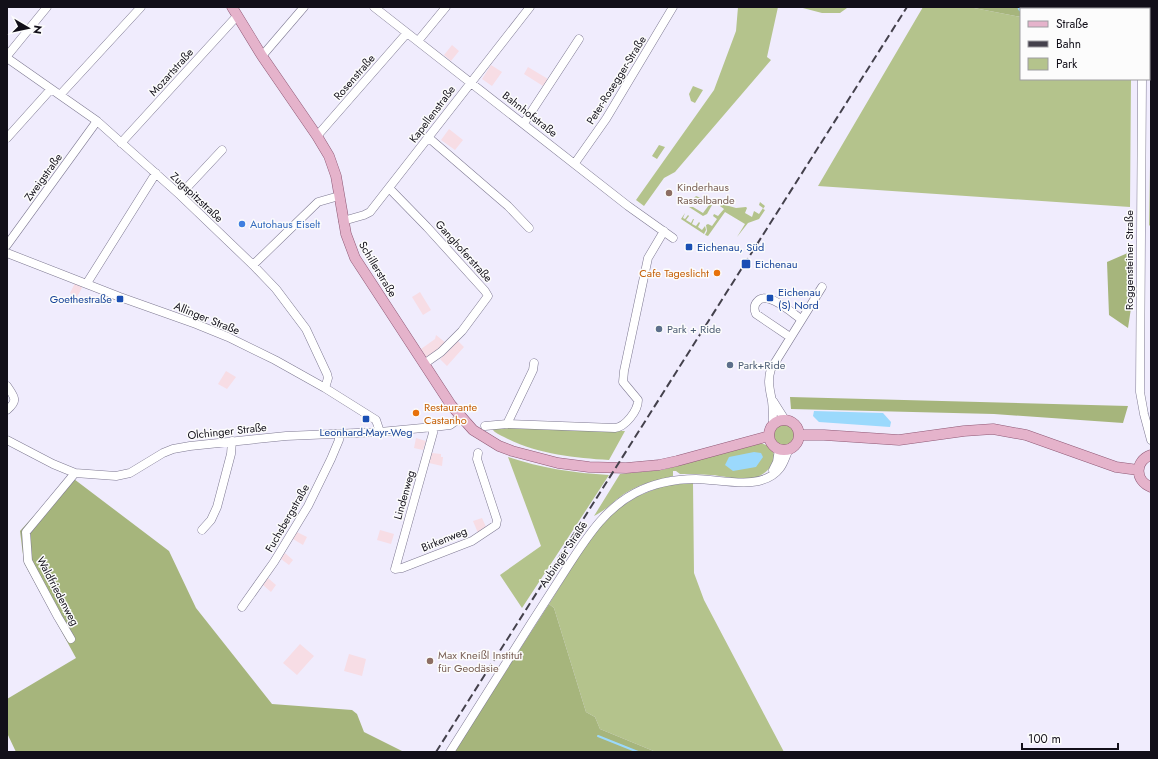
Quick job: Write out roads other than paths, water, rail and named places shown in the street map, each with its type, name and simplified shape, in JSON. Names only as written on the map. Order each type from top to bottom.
[{"type":"main road","name":"Schillerstraße","points":[[235,11],[262,56],[329,156],[333,165],[348,243],[355,258],[451,405],[476,432],[499,446],[512,451],[558,463],[589,467],[621,468],[653,466],[678,461],[769,436]]},
{"type":"main road","points":[[785,420],[796,426],[799,435],[796,444],[784,449],[771,442],[769,436],[770,428],[773,425],[778,421],[785,420]]},
{"type":"main road","points":[[799,435],[824,435],[899,440],[964,431],[993,429],[1026,435],[1116,467],[1138,470]]},
{"type":"main road","points":[[1151,455],[1145,457],[1138,470],[1141,481],[1151,487]]},
{"type":"street","points":[[7,57],[47,7]]},
{"type":"street","points":[[60,95],[141,7]]},
{"type":"street","points":[[262,56],[304,7]]},
{"type":"street","name":"Bahnhofstraße","points":[[374,7],[628,206],[673,238]]},
{"type":"street","points":[[418,42],[446,7]]},
{"type":"street","name":"Kapellenstraße","points":[[343,221],[364,216],[370,212],[530,7]]},
{"type":"street","name":"Peter-Rosegger-Straße","points":[[575,163],[606,119],[673,7]]},
{"type":"street","name":"Mozartstraße","points":[[121,143],[235,11]]},
{"type":"street","name":"Rosenstraße","points":[[317,136],[407,33]]},
{"type":"street","points":[[524,123],[579,39]]},
{"type":"street","name":"Zugspitzstraße","points":[[7,57],[51,90],[97,121],[156,173],[253,264],[276,289],[306,329],[327,374],[328,378],[324,388]]},
{"type":"street","name":"Roggensteiner Straße","points":[[1142,80],[1140,392],[1151,440]]},
{"type":"street","points":[[7,138],[51,90]]},
{"type":"street","name":"Zweigstraße","points":[[7,245],[97,121]]},
{"type":"street","points":[[429,138],[508,206],[529,228]]},
{"type":"street","points":[[180,195],[222,150]]},
{"type":"street","points":[[87,283],[156,173]]},
{"type":"street","name":"Ganghoferstraße","points":[[389,188],[427,227],[488,296],[454,339],[441,352],[424,364]]},
{"type":"street","points":[[253,264],[318,202],[339,196]]},
{"type":"street","points":[[485,426],[507,424],[615,428],[621,427],[626,423],[638,406],[638,400],[623,382],[624,371],[648,258],[664,231]]},
{"type":"street","name":"Allinger Straße","points":[[7,253],[212,330],[275,360],[376,420],[380,432]]},
{"type":"street","points":[[773,425],[772,399],[768,381],[770,369],[822,287]]},
{"type":"street","points":[[790,337],[759,316],[755,310],[756,304],[760,298],[770,298],[801,319]]},
{"type":"street","points":[[507,424],[533,370],[534,363]]},
{"type":"street","points":[[7,386],[14,398],[14,401],[13,405],[7,410]]},
{"type":"street","points":[[772,399],[785,420]]},
{"type":"street","name":"Olchinger Straße","points":[[7,440],[53,464],[75,473],[123,475],[136,470],[163,453],[173,449],[232,441],[380,432],[433,427],[450,425],[461,417]]},
{"type":"street","name":"Lindenweg","points":[[395,569],[433,433],[433,427]]},
{"type":"street","name":"Fuchsbergstraße","points":[[242,607],[277,558],[300,520],[331,459],[339,440],[339,434]]},
{"type":"street","points":[[202,530],[211,520],[217,507],[231,454],[232,441]]},
{"type":"street","name":"Aubinger Straße","points":[[450,752],[571,562],[591,532],[609,511],[635,493],[655,484],[672,480],[698,479],[743,483],[753,482],[765,478],[775,467],[784,449]]},
{"type":"street","name":"Birkenweg","points":[[395,569],[402,568],[472,541],[496,525],[497,520],[476,459],[478,453]]},
{"type":"street","name":"Waldfriedenweg","points":[[71,640],[28,561],[26,532],[75,473]]},
{"type":"water","points":[[814,411],[883,413],[891,422],[890,427],[819,422],[813,416]]},
{"type":"water","points":[[754,452],[761,453],[763,457],[756,467],[733,471],[725,465],[729,457]]},
{"type":"waterway","points":[[1023,7],[1028,8]]},
{"type":"waterway","points":[[598,736],[638,752]]},
{"type":"railway","points":[[436,752],[907,7]]},
{"type":"place","name":"Kinderhaus Rasselbande","points":[[669,193]]},
{"type":"place","name":"Autohaus Eiselt","points":[[242,224]]},
{"type":"place","name":"Eichenau, Süd","points":[[689,247]]},
{"type":"place","name":"Eichenau","points":[[746,264]]},
{"type":"place","name":"Cafe Tageslicht","points":[[717,273]]},
{"type":"place","name":"Eichenau (S) Nord","points":[[770,298]]},
{"type":"place","name":"Goethestraße","points":[[120,299]]},
{"type":"place","name":"Park + Ride","points":[[659,329]]},
{"type":"place","name":"Park+Ride","points":[[730,365]]},
{"type":"place","name":"Restaurante Castanho","points":[[416,413]]},
{"type":"place","name":"Leonhard-Mayr-Weg","points":[[366,419]]},
{"type":"place","name":"Max Kneißl Institut für Geodäsie","points":[[430,661]]}]
